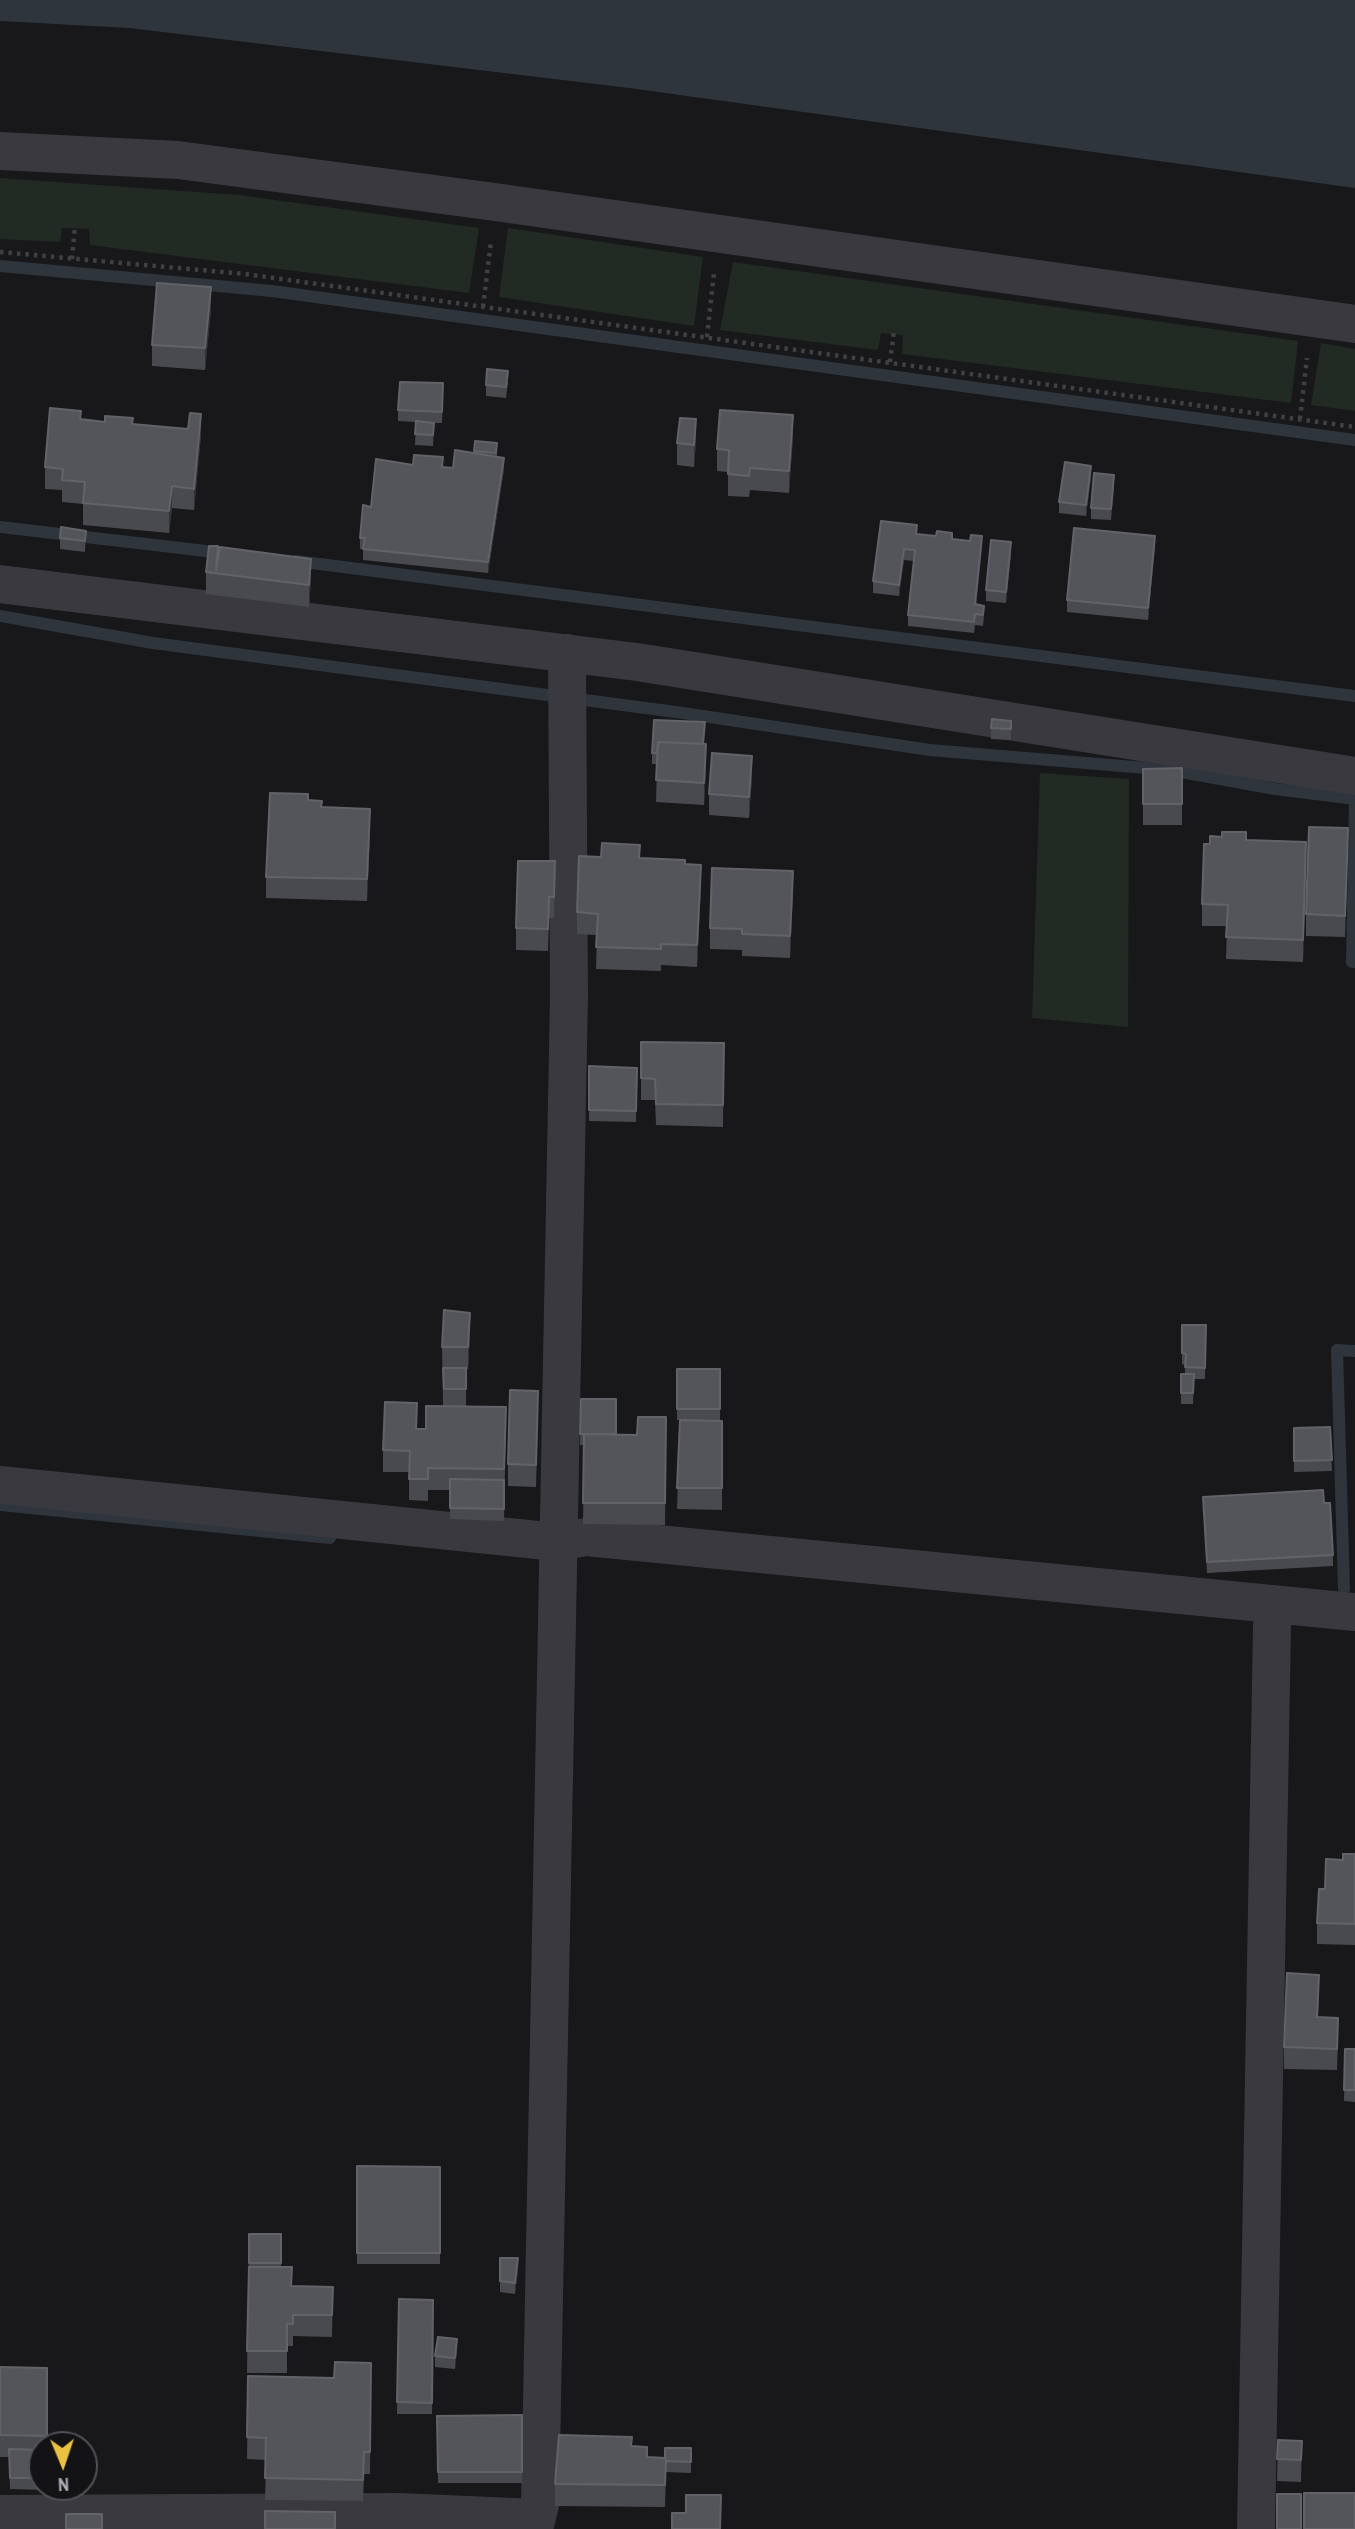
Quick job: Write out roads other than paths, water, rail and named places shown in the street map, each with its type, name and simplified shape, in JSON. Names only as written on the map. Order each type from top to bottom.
[{"type":"street","points":[[0,150],[178,160],[495,202],[1355,324]]},
{"type":"street","points":[[0,584],[567,653],[1355,776]]},
{"type":"street","points":[[0,2514],[399,2512],[535,2523],[540,2491],[569,996],[567,653]]},
{"type":"street","points":[[0,1485],[557,1542],[586,1537],[1355,1612]]},
{"type":"street","points":[[1256,2529],[1272,1626]]},
{"type":"waterway","points":[[0,266],[272,291],[1355,440]]},
{"type":"waterway","points":[[0,527],[223,553]]},
{"type":"waterway","points":[[296,561],[1355,696]]},
{"type":"waterway","points":[[0,616],[153,643],[676,712],[930,750],[1170,770],[1275,789],[1355,799],[1352,962],[1355,962]]},
{"type":"waterway","points":[[1344,1589],[1337,1350],[1355,1351]]},
{"type":"waterway","points":[[0,1505],[330,1538]]}]
